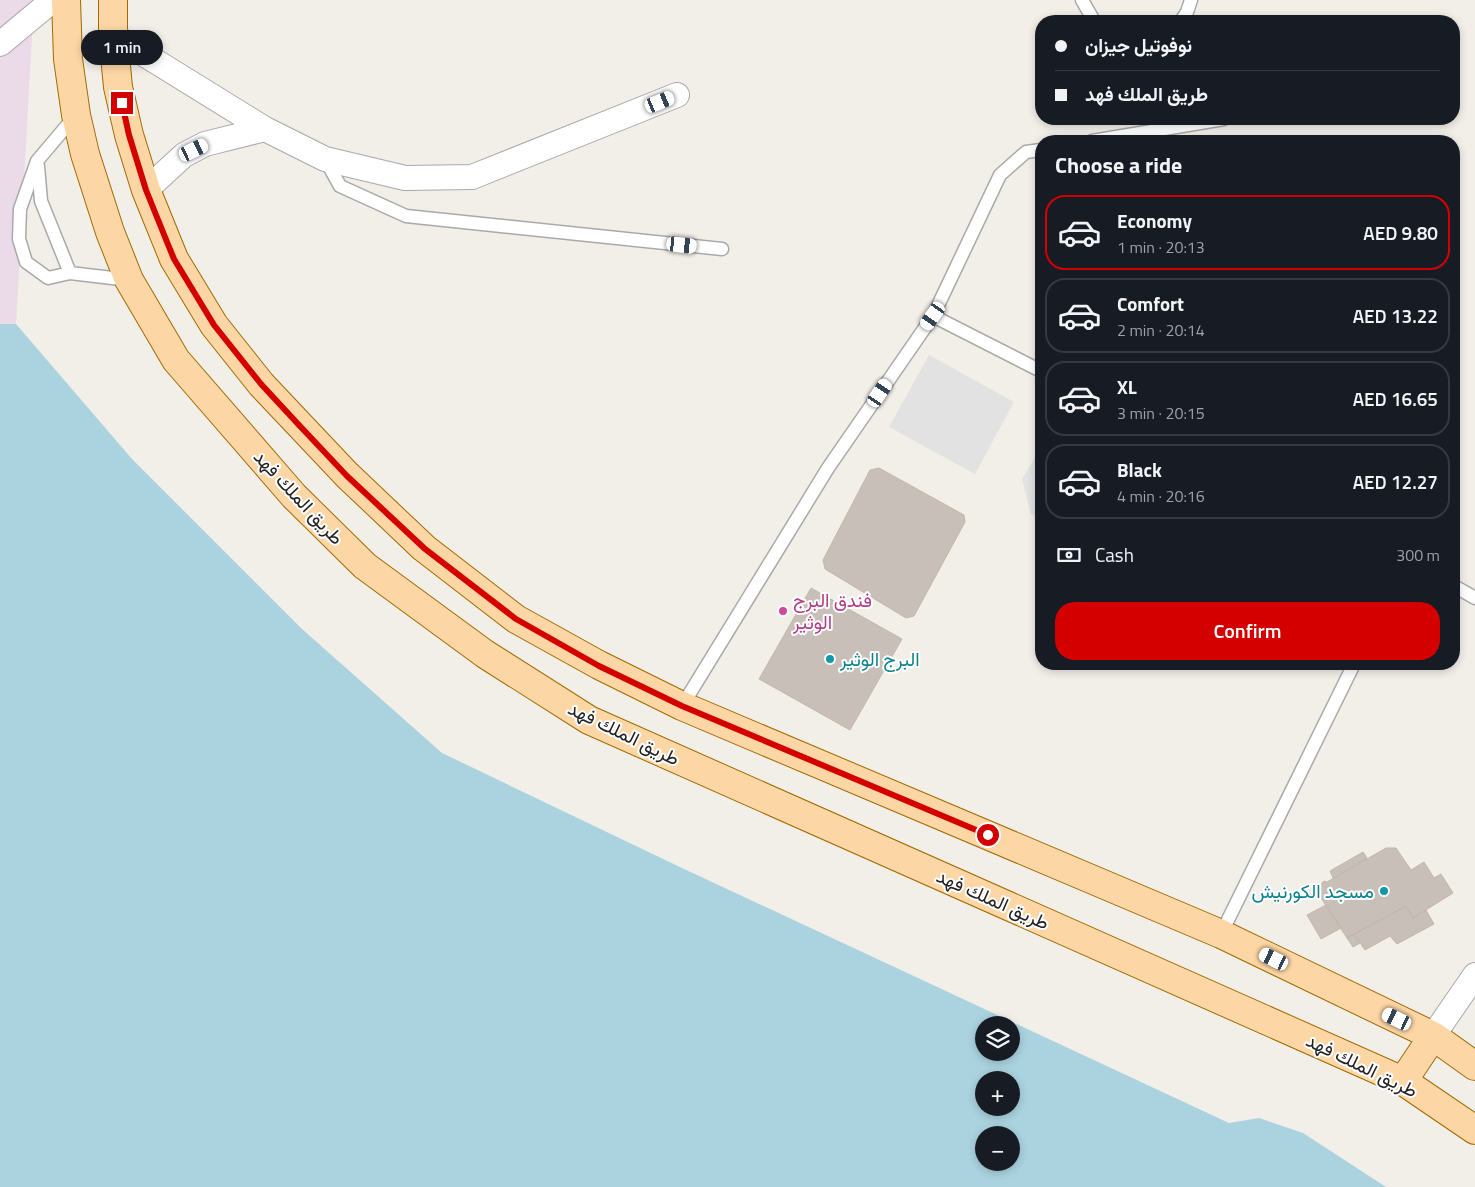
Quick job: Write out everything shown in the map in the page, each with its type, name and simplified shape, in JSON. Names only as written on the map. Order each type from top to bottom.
[{"type":"main road","name":"طريق الملك فهد","points":[[66,0],[68,59],[76,115],[85,154],[110,232],[129,280],[176,360],[294,496],[365,566],[493,660],[589,720],[1403,1081],[1475,1130]]},
{"type":"main road","points":[[113,0],[113,35],[118,88],[129,135],[146,190],[174,259],[214,325],[261,384],[347,476],[424,548],[516,619],[599,666],[682,706],[1222,934],[1432,1036],[1475,1066]]},
{"type":"main road","points":[[1403,1081],[1432,1036]]},
{"type":"street","points":[[0,44],[53,0]]},
{"type":"street","points":[[113,35],[266,129],[325,159],[405,178],[472,177],[677,95]]},
{"type":"street","points":[[146,190],[184,155],[205,144],[266,129]]},
{"type":"street","points":[[1432,1036],[1475,975]]},
{"type":"lane","points":[[1082,0],[1091,15]]},
{"type":"lane","points":[[1185,15],[1191,0]]},
{"type":"lane","points":[[76,115],[38,161],[20,209],[19,240],[26,262],[48,278],[70,273],[129,280]]},
{"type":"lane","points":[[1128,135],[1188,125]]},
{"type":"lane","points":[[682,706],[828,468],[933,316],[1000,175],[1026,152],[1035,151]]},
{"type":"lane","points":[[325,159],[340,186],[406,216],[722,249]]},
{"type":"lane","points":[[38,161],[41,202],[70,273]]},
{"type":"lane","points":[[933,316],[1035,368]]},
{"type":"lane","points":[[1460,589],[1475,598]]},
{"type":"lane","points":[[1222,934],[1351,670]]},
{"type":"shaded area","points":[[0,0],[34,0],[16,324],[0,324]]},
{"type":"shaded area","points":[[929,355],[1014,402],[975,474],[889,427]]},
{"type":"shaded area","points":[[1035,457],[1035,516],[1031,514],[1022,479]]},
{"type":"water","points":[[0,324],[16,324],[132,459],[302,629],[442,753],[682,868],[999,1016],[975,1016],[975,1061],[1020,1061],[1020,1026],[1229,1123],[1259,1118],[1303,1133],[1386,1187],[0,1187]]},
{"type":"building","points":[[879,468],[964,515],[965,522],[914,616],[906,618],[825,569],[823,560],[870,470]]},
{"type":"building","name":"البرج الوثير","points":[[811,588],[902,639],[850,730],[759,679]]},
{"type":"building","name":"مسجد الكورنيش","points":[[1386,848],[1396,848],[1411,870],[1424,862],[1434,878],[1441,874],[1453,893],[1413,918],[1406,906],[1347,938],[1316,890],[1324,881],[1327,882]]},
{"type":"building","points":[[1363,852],[1367,858],[1333,878],[1330,871]]},
{"type":"building","points":[[1326,905],[1341,928],[1321,939],[1307,915]]},
{"type":"building","points":[[1406,906],[1413,918],[1426,910],[1434,924],[1397,944],[1390,936],[1365,950],[1354,934]]},
{"type":"building","points":[[1354,934],[1360,943],[1353,947],[1347,938]]},
{"type":"place","name":"فندق البرج الوثير","points":[[783,611]]},
{"type":"place","name":"البرج الوثير","points":[[830,659]]},
{"type":"place","name":"مسجد الكورنيش","points":[[1384,891]]},
{"type":"route","points":[[122,103],[129,135],[146,190],[174,259],[214,325],[261,384],[298,424],[347,476],[424,548],[516,619],[599,666],[682,706],[988,835]]}]
